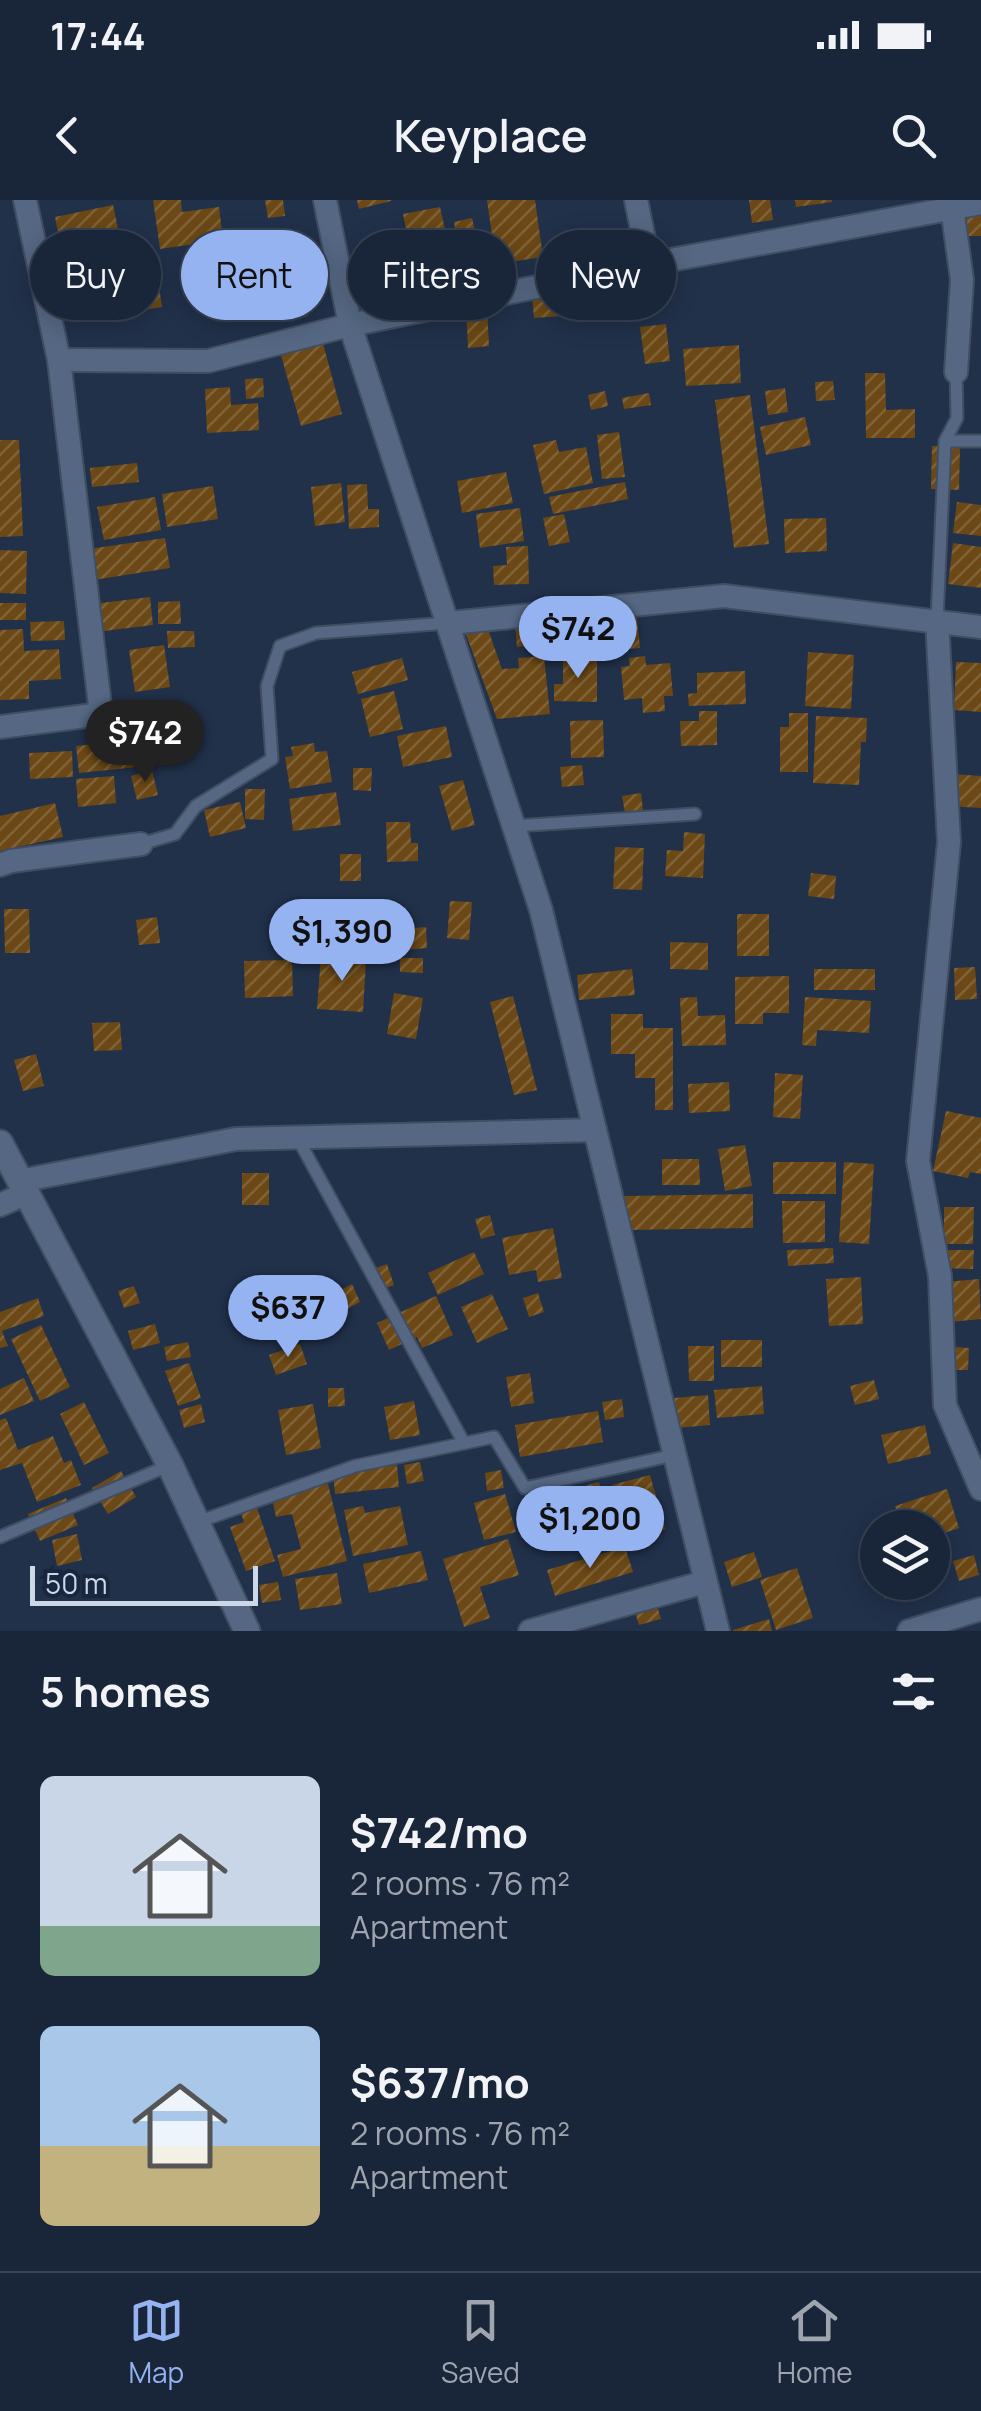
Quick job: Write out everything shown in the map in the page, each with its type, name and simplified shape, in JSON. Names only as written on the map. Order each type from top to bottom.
[{"type":"street","points":[[0,728],[100,714],[59,360],[24,200]]},
{"type":"street","points":[[325,200],[350,326],[541,910],[718,1631]]},
{"type":"street","points":[[636,200],[642,230]]},
{"type":"street","points":[[676,258],[952,204],[981,203]]},
{"type":"street","points":[[952,204],[962,280],[956,372]]},
{"type":"street","points":[[59,360],[208,361],[350,326],[536,287]]},
{"type":"street","points":[[450,623],[724,596],[981,626]]},
{"type":"street","points":[[937,620],[949,842],[918,1161],[940,1276],[945,1405],[981,1488]]},
{"type":"street","points":[[0,865],[11,860],[141,844]]},
{"type":"street","points":[[0,1205],[24,1187],[236,1139],[595,1130]]},
{"type":"street","points":[[0,1143],[170,1465],[247,1631]]},
{"type":"street","points":[[530,1631],[706,1582]]},
{"type":"street","points":[[910,1631],[981,1611]]},
{"type":"lane","points":[[937,620],[945,440],[957,418],[956,372]]},
{"type":"lane","points":[[945,440],[981,441]]},
{"type":"lane","points":[[141,844],[175,834],[196,806],[272,760],[267,686],[280,646],[316,633],[450,623]]},
{"type":"lane","points":[[514,826],[696,814]]},
{"type":"lane","points":[[297,1137],[464,1443]]},
{"type":"lane","points":[[198,1522],[355,1466],[494,1437],[525,1488],[674,1455]]},
{"type":"lane","points":[[0,1537],[170,1465]]},
{"type":"building","points":[[153,200],[181,200],[182,212],[219,207],[222,230],[181,230],[181,246],[161,249],[161,230],[157,230]]},
{"type":"building","points":[[265,200],[283,200],[285,216],[268,218]]},
{"type":"building","points":[[357,200],[391,200],[391,201],[359,209]]},
{"type":"building","points":[[487,200],[535,200],[539,230],[536,230],[536,258],[516,261],[516,230],[491,230]]},
{"type":"building","points":[[749,200],[770,200],[773,220],[752,223]]},
{"type":"building","points":[[795,200],[832,200],[832,202],[796,207]]},
{"type":"building","points":[[981,204],[981,236],[961,236],[960,205]]},
{"type":"building","points":[[113,205],[118,230],[57,230],[55,217]]},
{"type":"building","points":[[440,207],[445,230],[406,230],[403,214]]},
{"type":"building","points":[[472,218],[475,230],[455,230],[454,222]]},
{"type":"building","points":[[532,297],[536,297],[536,318],[534,318]]},
{"type":"building","points":[[467,320],[488,320],[489,346],[468,348]]},
{"type":"building","points":[[666,324],[670,361],[645,364],[640,327]]},
{"type":"building","points":[[322,340],[342,414],[301,426],[280,352]]},
{"type":"building","points":[[739,345],[741,383],[686,386],[683,349]]},
{"type":"building","points":[[865,373],[885,373],[886,410],[915,409],[915,438],[866,438]]},
{"type":"building","points":[[263,378],[264,397],[246,399],[245,379]]},
{"type":"building","points":[[833,381],[835,400],[816,401],[815,382]]},
{"type":"building","points":[[230,387],[231,405],[258,403],[259,430],[207,433],[205,389]]},
{"type":"building","points":[[785,388],[788,412],[768,415],[765,391]]},
{"type":"building","points":[[605,391],[608,406],[591,410],[588,395]]},
{"type":"building","points":[[649,393],[651,405],[624,409],[622,398]]},
{"type":"building","points":[[750,395],[769,544],[734,548],[715,400]]},
{"type":"building","points":[[805,417],[811,445],[766,455],[760,427]]},
{"type":"building","points":[[619,432],[625,477],[602,479],[597,435]]},
{"type":"building","points":[[0,440],[19,440],[23,536],[0,537]]},
{"type":"building","points":[[556,440],[559,452],[586,447],[593,483],[544,494],[533,445]]},
{"type":"building","points":[[932,446],[960,446],[959,490],[931,489]]},
{"type":"building","points":[[137,463],[139,482],[92,487],[90,468]]},
{"type":"building","points":[[506,472],[513,503],[462,513],[457,481]]},
{"type":"building","points":[[625,482],[628,499],[553,514],[549,497]]},
{"type":"building","points":[[341,483],[345,522],[315,526],[311,487]]},
{"type":"building","points":[[367,484],[368,509],[379,509],[379,527],[349,529],[347,485]]},
{"type":"building","points":[[213,486],[218,519],[167,527],[162,494]]},
{"type":"building","points":[[155,497],[161,530],[104,540],[97,507]]},
{"type":"building","points":[[957,502],[981,505],[981,536],[953,533]]},
{"type":"building","points":[[520,508],[524,541],[480,548],[476,514]]},
{"type":"building","points":[[564,514],[570,542],[549,546],[543,518]]},
{"type":"building","points":[[826,518],[827,551],[785,553],[784,519]]},
{"type":"building","points":[[165,538],[170,568],[87,581],[82,550]]},
{"type":"building","points":[[953,543],[981,547],[981,588],[948,584]]},
{"type":"building","points":[[528,546],[529,584],[494,585],[493,566],[507,565],[506,547]]},
{"type":"building","points":[[0,550],[27,551],[26,594],[0,593]]},
{"type":"building","points":[[150,597],[153,625],[96,632],[93,604]]},
{"type":"building","points":[[180,601],[181,624],[158,624],[158,602]]},
{"type":"building","points":[[0,603],[26,603],[26,620],[0,620]]},
{"type":"building","points":[[636,608],[640,648],[617,650],[613,610]]},
{"type":"building","points":[[64,621],[65,640],[31,641],[30,622]]},
{"type":"building","points":[[485,621],[502,669],[519,668],[518,658],[544,656],[550,714],[497,719],[464,629]]},
{"type":"building","points":[[546,621],[548,644],[517,647],[515,624]]},
{"type":"building","points":[[23,629],[24,651],[59,649],[61,679],[29,681],[29,699],[0,700],[0,630]]},
{"type":"building","points":[[167,631],[194,631],[195,647],[168,648]]},
{"type":"building","points":[[164,645],[170,687],[135,692],[129,650]]},
{"type":"building","points":[[808,652],[854,655],[851,709],[805,706]]},
{"type":"building","points":[[645,656],[646,665],[670,663],[673,696],[664,696],[665,711],[643,713],[642,698],[624,700],[621,667],[630,666],[629,658]]},
{"type":"building","points":[[402,658],[408,680],[358,694],[352,672]]},
{"type":"building","points":[[563,659],[597,659],[597,702],[554,701],[554,684],[563,684]]},
{"type":"building","points":[[956,662],[981,663],[981,712],[954,710]]},
{"type":"building","points":[[745,671],[746,704],[689,706],[688,694],[697,693],[697,673]]},
{"type":"building","points":[[394,691],[403,729],[370,737],[361,699]]},
{"type":"building","points":[[699,711],[717,711],[717,745],[681,746],[680,721],[699,721]]},
{"type":"building","points":[[789,713],[808,713],[808,772],[780,772],[780,727],[789,727]]},
{"type":"building","points":[[816,716],[867,718],[866,742],[861,742],[859,785],[813,783]]},
{"type":"building","points":[[603,720],[604,757],[571,758],[570,721]]},
{"type":"building","points":[[446,726],[452,757],[403,767],[397,736]]},
{"type":"building","points":[[135,740],[138,767],[79,773],[76,746]]},
{"type":"building","points":[[314,743],[315,752],[327,751],[332,782],[290,789],[285,757],[293,756],[291,747]]},
{"type":"building","points":[[72,751],[73,777],[30,779],[29,753]]},
{"type":"building","points":[[582,765],[584,785],[562,787],[560,767]]},
{"type":"building","points":[[353,768],[372,768],[371,791],[353,790]]},
{"type":"building","points":[[152,770],[158,795],[137,800],[131,776]]},
{"type":"building","points":[[951,774],[981,776],[981,808],[949,806]]},
{"type":"building","points":[[114,776],[116,803],[78,807],[76,779]]},
{"type":"building","points":[[463,780],[475,825],[452,831],[439,786]]},
{"type":"building","points":[[245,789],[265,789],[264,820],[245,819]]},
{"type":"building","points":[[336,792],[341,825],[293,831],[289,799]]},
{"type":"building","points":[[641,793],[643,811],[625,813],[622,796]]},
{"type":"building","points":[[240,802],[246,828],[210,837],[204,810]]},
{"type":"building","points":[[55,803],[63,837],[0,851],[0,816]]},
{"type":"building","points":[[386,822],[410,822],[411,843],[418,843],[418,861],[387,862]]},
{"type":"building","points":[[684,832],[705,834],[703,878],[665,876],[667,850],[683,851]]},
{"type":"building","points":[[615,847],[644,848],[642,890],[613,889]]},
{"type":"building","points":[[340,854],[361,854],[361,881],[340,881]]},
{"type":"building","points":[[811,873],[836,876],[834,899],[808,896]]},
{"type":"building","points":[[450,901],[472,902],[469,940],[447,938]]},
{"type":"building","points":[[4,909],[29,909],[30,953],[5,953]]},
{"type":"building","points":[[737,914],[769,914],[769,956],[737,956]]},
{"type":"building","points":[[157,917],[160,943],[139,945],[136,920]]},
{"type":"building","points":[[426,927],[427,948],[393,951],[391,930]]},
{"type":"building","points":[[670,942],[708,943],[708,970],[670,969]]},
{"type":"building","points":[[321,955],[366,959],[363,1012],[317,1009]]},
{"type":"building","points":[[400,958],[423,958],[423,973],[400,972]]},
{"type":"building","points":[[292,960],[293,996],[245,998],[244,961]]},
{"type":"building","points":[[975,967],[977,999],[955,1000],[954,968]]},
{"type":"building","points":[[632,969],[635,995],[579,1000],[577,975]]},
{"type":"building","points":[[814,969],[875,969],[875,990],[814,990]]},
{"type":"building","points":[[789,976],[789,1013],[763,1013],[763,1024],[735,1024],[735,977]]},
{"type":"building","points":[[394,993],[423,998],[416,1039],[387,1034]]},
{"type":"building","points":[[513,996],[537,1090],[514,1095],[490,1002]]},
{"type":"building","points":[[697,997],[698,1016],[725,1015],[726,1045],[682,1046],[680,998]]},
{"type":"building","points":[[805,997],[871,1001],[869,1033],[817,1030],[816,1046],[802,1045]]},
{"type":"building","points":[[611,1014],[643,1014],[643,1028],[673,1028],[673,1110],[655,1110],[655,1078],[635,1078],[635,1054],[611,1054]]},
{"type":"building","points":[[120,1022],[122,1050],[94,1051],[92,1023]]},
{"type":"building","points":[[36,1054],[44,1086],[23,1091],[14,1060]]},
{"type":"building","points":[[775,1073],[803,1075],[800,1119],[773,1117]]},
{"type":"building","points":[[729,1082],[730,1111],[689,1113],[688,1084]]},
{"type":"building","points":[[946,1111],[981,1118],[981,1174],[970,1172],[968,1178],[933,1171]]},
{"type":"building","points":[[745,1145],[752,1186],[725,1191],[718,1149]]},
{"type":"building","points":[[662,1159],[699,1159],[700,1185],[662,1185]]},
{"type":"building","points":[[773,1162],[836,1162],[836,1194],[773,1194]]},
{"type":"building","points":[[844,1162],[874,1164],[869,1244],[839,1242]]},
{"type":"building","points":[[242,1173],[269,1173],[269,1205],[242,1205]]},
{"type":"building","points":[[753,1194],[753,1228],[626,1230],[625,1196]]},
{"type":"building","points":[[782,1201],[825,1201],[825,1242],[783,1243]]},
{"type":"building","points":[[944,1207],[974,1207],[973,1244],[944,1244]]},
{"type":"building","points":[[490,1215],[495,1235],[481,1239],[475,1219]]},
{"type":"building","points":[[553,1228],[562,1278],[538,1282],[536,1270],[509,1275],[502,1238]]},
{"type":"building","points":[[833,1248],[834,1263],[788,1266],[787,1250]]},
{"type":"building","points":[[936,1250],[974,1250],[973,1269],[936,1268]]},
{"type":"building","points":[[474,1252],[484,1274],[438,1295],[428,1273]]},
{"type":"building","points":[[387,1264],[394,1285],[376,1292],[368,1271]]},
{"type":"building","points":[[861,1277],[863,1324],[829,1326],[826,1279]]},
{"type":"building","points":[[979,1279],[981,1319],[950,1322],[946,1282]]},
{"type":"building","points":[[352,1284],[360,1302],[334,1316],[325,1299]]},
{"type":"building","points":[[134,1286],[140,1303],[124,1308],[118,1291]]},
{"type":"building","points":[[538,1293],[544,1312],[529,1317],[523,1298]]},
{"type":"building","points":[[492,1294],[508,1329],[477,1343],[461,1307]]},
{"type":"building","points":[[436,1296],[453,1335],[422,1348],[417,1337],[389,1350],[377,1323]]},
{"type":"building","points":[[38,1298],[44,1316],[2,1331],[8,1346],[0,1348],[0,1312]]},
{"type":"building","points":[[155,1324],[160,1343],[133,1350],[128,1331]]},
{"type":"building","points":[[41,1325],[70,1387],[40,1401],[11,1339]]},
{"type":"building","points":[[721,1340],[762,1340],[762,1367],[721,1367]]},
{"type":"building","points":[[188,1342],[191,1357],[167,1361],[164,1347]]},
{"type":"building","points":[[300,1344],[307,1364],[276,1375],[269,1355]]},
{"type":"building","points":[[688,1346],[714,1346],[714,1381],[689,1381]]},
{"type":"building","points":[[955,1347],[969,1348],[968,1370],[955,1370]]},
{"type":"building","points":[[189,1363],[201,1398],[178,1406],[165,1371]]},
{"type":"building","points":[[530,1373],[534,1403],[511,1407],[506,1377]]},
{"type":"building","points":[[24,1378],[34,1401],[0,1415],[0,1389]]},
{"type":"building","points":[[874,1380],[879,1399],[855,1405],[850,1386]]},
{"type":"building","points":[[762,1386],[764,1414],[717,1418],[714,1390]]},
{"type":"building","points":[[328,1388],[344,1388],[345,1406],[328,1407]]},
{"type":"building","points":[[708,1395],[710,1425],[676,1428],[674,1398]]},
{"type":"building","points":[[622,1399],[624,1417],[605,1420],[602,1402]]},
{"type":"building","points":[[414,1401],[420,1435],[390,1440],[384,1407]]},
{"type":"building","points":[[84,1402],[109,1453],[84,1465],[60,1414]]},
{"type":"building","points":[[201,1404],[205,1422],[184,1428],[179,1410]]},
{"type":"building","points":[[313,1404],[321,1448],[286,1455],[278,1410]]},
{"type":"building","points":[[598,1411],[603,1442],[520,1457],[515,1425]]},
{"type":"building","points":[[6,1418],[18,1450],[53,1436],[64,1463],[71,1460],[81,1485],[37,1502],[22,1463],[0,1470],[0,1420]]},
{"type":"building","points":[[925,1425],[931,1454],[888,1464],[881,1435]]},
{"type":"building","points":[[420,1462],[424,1481],[407,1484],[404,1465]]},
{"type":"building","points":[[397,1465],[399,1487],[335,1494],[333,1472]]},
{"type":"building","points":[[501,1470],[504,1488],[487,1491],[485,1473]]},
{"type":"building","points":[[121,1471],[136,1497],[108,1514],[92,1488]]},
{"type":"building","points":[[650,1475],[665,1529],[647,1534],[643,1521],[636,1523],[633,1514],[621,1517],[612,1485]]},
{"type":"building","points":[[599,1482],[613,1531],[581,1540],[579,1533],[570,1535],[564,1514],[573,1512],[567,1491]]},
{"type":"building","points":[[328,1484],[347,1561],[283,1577],[277,1555],[301,1549],[292,1514],[276,1517],[272,1498]]},
{"type":"building","points":[[947,1489],[959,1528],[950,1531],[950,1510],[896,1510],[895,1506]]},
{"type":"building","points":[[505,1494],[516,1532],[484,1540],[474,1503]]},
{"type":"building","points":[[66,1498],[78,1525],[40,1541],[28,1514]]},
{"type":"building","points":[[254,1499],[275,1561],[246,1571],[230,1527],[244,1522],[238,1505]]},
{"type":"building","points":[[363,1506],[365,1513],[400,1506],[408,1545],[353,1556],[344,1510]]},
{"type":"building","points":[[77,1534],[82,1560],[57,1566],[52,1540]]},
{"type":"building","points":[[508,1539],[519,1575],[480,1587],[490,1618],[464,1627],[443,1559]]},
{"type":"building","points":[[625,1547],[633,1572],[555,1596],[547,1570]]},
{"type":"building","points":[[421,1551],[428,1580],[369,1593],[363,1564]]},
{"type":"building","points":[[754,1552],[762,1577],[732,1587],[724,1562]]},
{"type":"building","points":[[974,1555],[979,1575],[959,1581],[953,1561]]},
{"type":"building","points":[[797,1568],[813,1618],[776,1630],[760,1580]]},
{"type":"building","points":[[337,1573],[342,1604],[300,1610],[295,1579]]},
{"type":"building","points":[[278,1582],[281,1600],[262,1603],[259,1585]]},
{"type":"building","points":[[653,1593],[661,1619],[639,1625],[631,1600]]},
{"type":"building","points":[[769,1619],[772,1631],[733,1631],[733,1630]]}]
